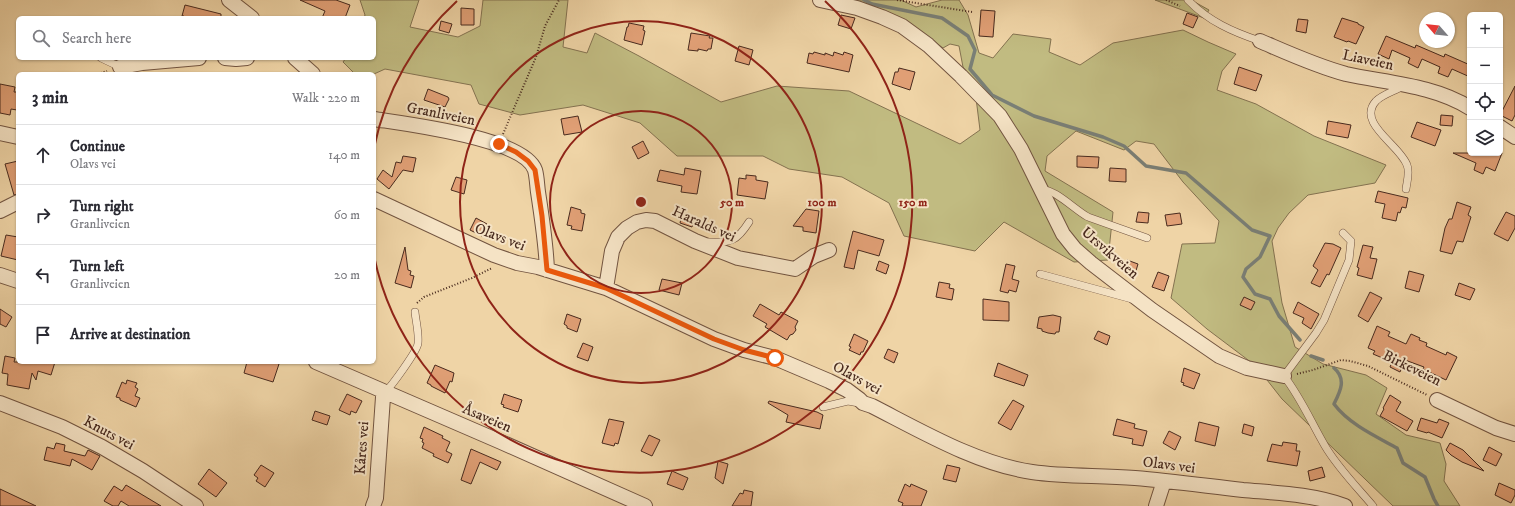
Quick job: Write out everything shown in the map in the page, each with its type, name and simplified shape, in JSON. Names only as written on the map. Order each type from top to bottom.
[{"type":"street","points":[[229,0],[249,16]]},
{"type":"street","name":"Ursvikveien","points":[[820,0],[857,8],[902,26],[928,45],[961,76],[1000,116],[1021,149],[1063,234],[1075,249],[1139,300],[1219,356],[1247,368],[1290,376]]},
{"type":"street","name":"Liaveien","points":[[1260,41],[1317,65],[1346,74],[1405,85],[1443,95],[1467,107]]},
{"type":"street","points":[[120,67],[142,63],[176,60]]},
{"type":"street","points":[[296,60],[311,72]]},
{"type":"street","name":"Granliveien","points":[[376,119],[455,133],[499,144],[516,152],[528,161],[535,170],[543,224],[547,270]]},
{"type":"street","points":[[1503,129],[1515,137]]},
{"type":"street","points":[[0,133],[16,137]]},
{"type":"street","name":"Olavs vei","points":[[376,200],[494,255],[606,288],[714,339],[744,350],[775,358],[829,381],[847,390],[863,403],[965,452],[1030,472],[1069,476],[1133,478],[1287,494],[1329,500],[1345,506]]},
{"type":"street","points":[[0,211],[16,203]]},
{"type":"street","name":"Haralds vei","points":[[606,288],[612,251],[618,237],[627,228],[638,222],[646,220],[655,221],[695,241],[738,258],[795,269],[814,256],[829,250]]},
{"type":"street","points":[[0,275],[16,280]]},
{"type":"street","name":"Åsaveien","points":[[321,364],[645,506]]},
{"type":"street","name":"Kåres vei","points":[[373,506],[376,498],[382,404],[385,392]]},
{"type":"street","name":"Birkeveien","points":[[1438,400],[1496,428],[1515,434]]},
{"type":"street","name":"Knuts vei","points":[[0,403],[62,427],[102,447],[143,471],[196,506]]},
{"type":"street","points":[[1156,506],[1164,481]]},
{"type":"lane","points":[[1188,0],[1207,17],[1230,30],[1260,41]]},
{"type":"lane","points":[[105,60],[120,67]]},
{"type":"lane","points":[[1405,85],[1376,101],[1370,111],[1370,117],[1374,125],[1398,150],[1407,164],[1408,175],[1406,189]]},
{"type":"lane","points":[[1042,190],[1048,190],[1055,194],[1088,217],[1147,238]]},
{"type":"lane","points":[[700,242],[733,241],[743,232],[749,222]]},
{"type":"lane","points":[[1343,233],[1351,241],[1349,260],[1324,320],[1316,333],[1302,350],[1293,366],[1290,376],[1325,445],[1334,459],[1374,506]]},
{"type":"lane","points":[[1040,274],[1139,300]]},
{"type":"lane","points":[[385,392],[416,351],[418,344],[415,312]]},
{"type":"lane","points":[[823,407],[848,401],[863,403]]},
{"type":"path","points":[[499,144],[536,57],[545,26],[559,0]]},
{"type":"path","points":[[897,0],[972,12]]},
{"type":"path","points":[[415,312],[417,303],[424,297],[493,268],[503,258]]},
{"type":"path","name":"Birkeveien","points":[[1290,376],[1341,360],[1350,361],[1368,366],[1438,400]]},
{"type":"shaded area","points":[[360,0],[419,0],[410,27],[458,37],[480,26],[483,0],[568,0],[563,47],[587,53],[595,33],[721,102],[777,86],[849,91],[960,144],[980,130],[974,82],[963,67],[959,46],[950,44],[943,48],[932,40],[853,0],[901,0],[916,7],[942,0],[959,0],[968,15],[979,53],[993,58],[1013,34],[1051,39],[1049,52],[1080,65],[1113,43],[1183,30],[1236,54],[1222,71],[1217,90],[1256,104],[1314,136],[1386,165],[1375,183],[1308,195],[1289,213],[1278,228],[1272,241],[1282,303],[1295,347],[1323,364],[1366,375],[1387,388],[1376,414],[1406,435],[1440,443],[1446,464],[1444,481],[1460,506],[1393,506],[1282,399],[1256,366],[1207,329],[1171,298],[1182,244],[1215,243],[1219,221],[1183,182],[1154,144],[1136,141],[1124,150],[1076,131],[1047,156],[1045,171],[1113,212],[1108,260],[1074,262],[1004,222],[975,251],[904,236],[889,203],[842,177],[789,169],[763,156],[677,156],[640,123],[583,105],[520,115],[479,104],[471,85],[385,69],[376,73],[353,72],[343,62],[344,60],[376,60],[376,16],[365,15]]},
{"type":"shaded area","points":[[1155,0],[1191,0],[1209,10],[1204,18]]},
{"type":"building","points":[[300,0],[336,0],[350,5],[346,16],[323,16],[325,11]]},
{"type":"building","points":[[185,5],[221,14],[221,16],[182,16]]},
{"type":"building","points":[[461,8],[474,9],[474,25],[461,25]]},
{"type":"building","points":[[981,10],[995,11],[993,37],[979,36]]},
{"type":"building","points":[[1187,13],[1198,17],[1193,28],[1183,24]]},
{"type":"building","points":[[841,15],[855,18],[851,29],[838,25]]},
{"type":"building","points":[[1342,18],[1358,23],[1364,27],[1356,44],[1334,37]]},
{"type":"building","points":[[1298,19],[1308,20],[1306,33],[1296,31]]},
{"type":"building","points":[[441,21],[452,24],[449,33],[439,30]]},
{"type":"building","points":[[629,23],[644,26],[643,30],[645,31],[642,45],[624,40]]},
{"type":"building","points":[[691,33],[710,36],[709,38],[713,38],[711,49],[708,49],[707,51],[698,49],[698,51],[688,50]]},
{"type":"building","points":[[1386,36],[1415,48],[1416,45],[1419,46],[1419,48],[1423,48],[1444,57],[1445,54],[1467,64],[1467,76],[1452,69],[1448,77],[1438,73],[1440,67],[1422,59],[1418,68],[1408,63],[1410,58],[1392,50],[1389,59],[1378,54]]},
{"type":"building","points":[[739,46],[753,50],[749,65],[735,61]]},
{"type":"building","points":[[814,52],[825,55],[825,53],[833,56],[834,52],[843,55],[844,52],[853,55],[849,72],[807,63],[809,53],[813,54]]},
{"type":"building","points":[[1239,67],[1262,75],[1256,91],[1234,84]]},
{"type":"building","points":[[899,68],[915,72],[910,90],[892,84],[895,72],[898,72]]},
{"type":"building","points":[[0,84],[15,87],[14,92],[16,92],[16,110],[11,109],[10,115],[0,113]]},
{"type":"building","points":[[1515,86],[1515,115],[1512,121],[1503,116],[1503,109]]},
{"type":"building","points":[[428,89],[448,97],[449,99],[445,107],[424,100]]},
{"type":"building","points":[[1441,115],[1453,116],[1452,126],[1440,125]]},
{"type":"building","points":[[578,116],[582,132],[564,135],[561,119]]},
{"type":"building","points":[[1328,121],[1351,125],[1348,138],[1326,134]]},
{"type":"building","points":[[1417,122],[1441,130],[1435,146],[1411,137]]},
{"type":"building","points":[[643,141],[649,153],[638,159],[632,147]]},
{"type":"building","points":[[1453,153],[1467,153],[1467,156],[1501,156],[1495,171],[1486,167],[1483,174],[1474,170],[1476,163]]},
{"type":"building","points":[[403,156],[416,158],[413,172],[403,170],[389,189],[377,179],[383,170],[392,177],[396,162],[401,163]]},
{"type":"building","points":[[1077,156],[1099,157],[1098,168],[1077,167]]},
{"type":"building","points":[[16,161],[16,194],[14,195],[5,164]]},
{"type":"building","points":[[685,168],[701,171],[697,194],[681,192],[682,186],[657,181],[660,170],[684,175]]},
{"type":"building","points":[[1110,168],[1126,169],[1126,182],[1109,181]]},
{"type":"building","points":[[746,175],[756,176],[756,180],[768,182],[765,199],[737,195],[739,178],[746,179]]},
{"type":"building","points":[[456,177],[467,180],[464,194],[451,190]]},
{"type":"building","points":[[1378,191],[1408,198],[1406,208],[1402,207],[1400,213],[1398,212],[1396,221],[1382,218],[1385,204],[1375,202]]},
{"type":"building","points":[[1457,202],[1471,207],[1468,215],[1471,217],[1463,242],[1457,241],[1452,254],[1440,251],[1445,228],[1449,219],[1452,219]]},
{"type":"building","points":[[571,207],[581,210],[581,213],[585,214],[582,231],[571,229],[572,226],[567,225]]},
{"type":"building","points":[[806,209],[819,211],[816,233],[803,231],[803,227],[793,226]]},
{"type":"building","points":[[1138,212],[1149,213],[1148,223],[1136,222]]},
{"type":"building","points":[[1506,212],[1515,216],[1515,228],[1508,241],[1494,234]]},
{"type":"building","points":[[1180,213],[1182,224],[1167,226],[1165,215]]},
{"type":"building","points":[[682,214],[695,217],[692,227],[680,223]]},
{"type":"building","points":[[476,218],[487,224],[482,236],[470,230]]},
{"type":"building","points":[[853,231],[884,240],[879,256],[858,250],[854,269],[844,267]]},
{"type":"building","points":[[6,235],[16,237],[16,260],[1,256]]},
{"type":"building","points":[[1325,243],[1333,244],[1341,248],[1329,275],[1327,274],[1320,287],[1311,283],[1318,270],[1313,266]]},
{"type":"building","points":[[1363,245],[1373,247],[1370,258],[1377,259],[1372,279],[1357,275],[1359,268],[1357,267]]},
{"type":"building","points":[[405,247],[408,270],[411,271],[410,275],[414,276],[411,288],[395,283]]},
{"type":"building","points":[[1127,260],[1138,264],[1135,274],[1124,271]]},
{"type":"building","points":[[879,261],[889,265],[886,274],[876,270]]},
{"type":"building","points":[[1006,264],[1015,266],[1012,279],[1019,281],[1016,292],[1009,290],[1008,293],[1000,291]]},
{"type":"building","points":[[1409,271],[1424,275],[1419,292],[1405,288]]},
{"type":"building","points":[[1158,272],[1169,276],[1164,291],[1152,287]]},
{"type":"building","points":[[662,279],[682,283],[679,295],[659,290]]},
{"type":"building","points":[[939,282],[950,284],[949,288],[954,289],[952,300],[936,297]]},
{"type":"building","points":[[1459,283],[1475,289],[1470,300],[1455,295]]},
{"type":"building","points":[[1370,292],[1382,298],[1368,322],[1358,316]]},
{"type":"building","points":[[1244,297],[1255,302],[1251,310],[1240,305]]},
{"type":"building","points":[[983,299],[1009,302],[1009,321],[983,320]]},
{"type":"building","points":[[1298,302],[1319,314],[1311,329],[1302,323],[1304,318],[1293,313]]},
{"type":"building","points":[[760,304],[779,315],[781,312],[798,321],[795,327],[796,330],[787,340],[765,327],[767,324],[753,316]]},
{"type":"building","points":[[0,309],[12,317],[6,327],[0,324]]},
{"type":"building","points":[[567,314],[581,319],[577,332],[567,328],[564,324]]},
{"type":"building","points":[[1053,315],[1061,317],[1059,332],[1056,332],[1055,334],[1048,333],[1037,328],[1039,317]]},
{"type":"building","points":[[1377,326],[1390,332],[1388,336],[1406,344],[1411,334],[1420,338],[1419,340],[1427,343],[1426,346],[1446,355],[1447,352],[1457,357],[1446,380],[1423,369],[1424,367],[1405,360],[1400,372],[1390,367],[1392,362],[1373,354],[1375,351],[1368,348]]},
{"type":"building","points":[[1098,331],[1110,336],[1107,345],[1094,339]]},
{"type":"building","points":[[854,334],[868,341],[860,355],[849,350]]},
{"type":"building","points":[[583,343],[593,347],[588,361],[577,357]]},
{"type":"building","points":[[888,349],[898,353],[894,363],[884,358]]},
{"type":"building","points":[[5,356],[15,358],[14,362],[16,362],[16,364],[54,364],[51,375],[38,371],[36,380],[32,373],[29,389],[7,385],[8,374],[2,373]]},
{"type":"building","points":[[998,363],[1028,375],[1024,386],[994,376]]},
{"type":"building","points":[[246,364],[279,364],[273,382],[244,373]]},
{"type":"building","points":[[435,365],[454,373],[452,382],[450,381],[445,393],[427,383]]},
{"type":"building","points":[[1184,368],[1200,374],[1194,389],[1183,385],[1184,383],[1181,382]]},
{"type":"building","points":[[127,380],[137,383],[135,387],[138,389],[135,396],[140,398],[136,407],[116,397],[122,382],[126,384]]},
{"type":"building","points":[[347,394],[362,401],[356,413],[351,411],[350,415],[339,410]]},
{"type":"building","points":[[504,394],[522,400],[518,412],[503,407],[504,405],[501,404]]},
{"type":"building","points":[[1390,395],[1401,402],[1396,411],[1413,421],[1407,431],[1380,416]]},
{"type":"building","points":[[1013,400],[1024,406],[1011,430],[998,423]]},
{"type":"building","points":[[769,401],[817,412],[823,415],[820,429],[786,422],[788,415],[768,403]]},
{"type":"building","points":[[315,411],[330,416],[327,425],[312,420]]},
{"type":"building","points":[[1421,418],[1437,423],[1439,419],[1449,423],[1442,438],[1428,432],[1417,430]]},
{"type":"building","points":[[609,419],[624,422],[618,444],[615,443],[614,446],[602,443]]},
{"type":"building","points":[[1117,419],[1135,424],[1134,428],[1147,431],[1143,446],[1132,444],[1133,439],[1113,435]]},
{"type":"building","points":[[1199,422],[1219,427],[1215,446],[1195,441]]},
{"type":"building","points":[[1244,424],[1254,427],[1252,436],[1242,433]]},
{"type":"building","points":[[424,427],[443,436],[442,438],[450,442],[446,451],[452,454],[448,463],[433,456],[434,454],[422,448],[424,443],[422,442],[423,439],[420,438]]},
{"type":"building","points":[[1169,431],[1181,437],[1175,450],[1163,443]]},
{"type":"building","points":[[649,435],[660,440],[652,456],[641,451]]},
{"type":"building","points":[[1283,442],[1297,444],[1296,451],[1300,451],[1297,466],[1267,461],[1272,444],[1282,446]]},
{"type":"building","points":[[56,443],[65,445],[64,451],[85,456],[88,450],[100,456],[92,470],[72,459],[70,466],[44,460],[47,447],[54,449]]},
{"type":"building","points":[[1450,443],[1463,450],[1484,471],[1462,462],[1451,455],[1446,450]]},
{"type":"building","points":[[1489,447],[1502,454],[1496,466],[1483,460]]},
{"type":"building","points":[[471,449],[501,462],[497,470],[480,462],[471,484],[461,480]]},
{"type":"building","points":[[718,461],[728,464],[723,484],[715,478]]},
{"type":"building","points":[[261,465],[274,473],[265,487],[256,481],[258,478],[254,475]]},
{"type":"building","points":[[947,465],[960,468],[956,482],[943,479]]},
{"type":"building","points":[[1322,467],[1325,477],[1310,481],[1308,471]]},
{"type":"building","points":[[209,469],[227,483],[216,497],[198,484]]},
{"type":"building","points":[[672,471],[688,478],[683,490],[667,484]]},
{"type":"building","points":[[1499,483],[1515,490],[1515,495],[1511,503],[1495,495]]},
{"type":"building","points":[[905,484],[910,487],[911,484],[927,491],[921,506],[902,506],[903,503],[898,501]]},
{"type":"building","points":[[126,485],[161,506],[129,506],[121,501],[118,506],[113,506],[104,501],[114,486],[122,491]]},
{"type":"building","points":[[0,489],[36,506],[0,506]]},
{"type":"building","points":[[744,490],[753,492],[751,506],[732,506],[740,493],[743,494]]},
{"type":"waterway","points":[[864,0],[872,4],[942,18],[968,36],[975,50],[970,69],[992,95],[1034,116],[1103,137],[1124,146],[1146,166],[1186,173],[1252,230],[1270,236],[1260,257],[1246,269],[1243,277],[1255,294],[1270,299],[1279,316],[1300,340]]},
{"type":"waterway","points":[[1311,356],[1323,360]]},
{"type":"waterway","points":[[1334,368],[1338,372],[1341,381],[1340,390],[1334,404],[1355,424],[1397,448],[1403,463],[1425,477],[1438,506]]},
{"type":"route","points":[[499,144],[516,152],[528,161],[535,170],[542,216],[547,270],[606,288],[714,339],[744,350],[775,358]]}]
